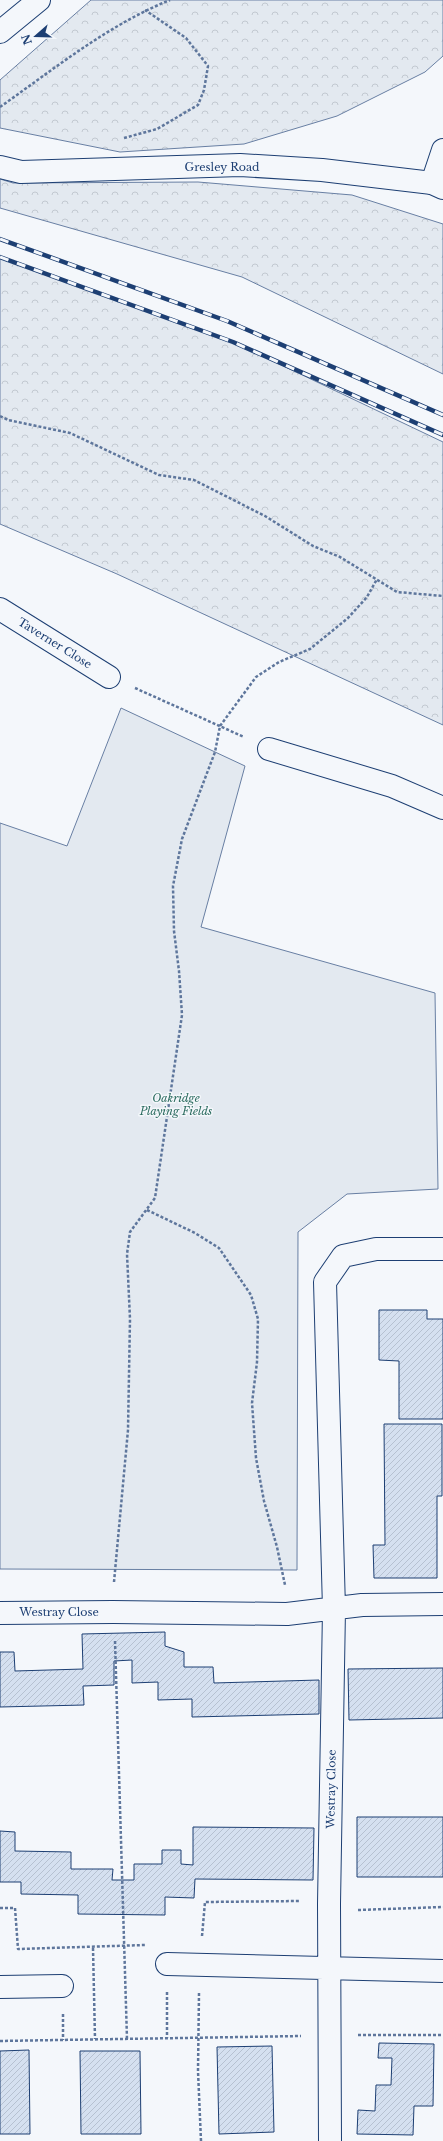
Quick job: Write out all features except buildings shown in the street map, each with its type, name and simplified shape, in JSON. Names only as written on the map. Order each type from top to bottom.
[{"type":"main road","points":[[0,32],[39,0]]},
{"type":"main road","points":[[437,186],[443,150]]},
{"type":"main road","name":"Gresley Road","points":[[0,167],[21,172],[240,165],[322,170],[437,186]]},
{"type":"main road","name":"Taverner Close","points":[[0,609],[109,677]]},
{"type":"main road","points":[[269,748],[392,786],[443,808]]},
{"type":"main road","points":[[334,1609],[325,1282],[343,1256],[376,1249],[443,1250]]},
{"type":"main road","name":"Westray Close","points":[[0,1613],[113,1612],[287,1614],[362,1606],[443,1604]]},
{"type":"main road","name":"Westray Close","points":[[330,2141],[329,1904],[334,1609]]},
{"type":"main road","points":[[167,1964],[443,1971]]},
{"type":"main road","points":[[0,1987],[62,1986]]},
{"type":"path","points":[[0,107],[106,34],[145,10],[170,0]]},
{"type":"path","points":[[119,139],[157,129],[198,105],[204,90],[208,66],[186,38],[145,10]]},
{"type":"path","points":[[0,416],[8,420],[70,434],[90,441],[159,474],[194,480],[265,516],[313,546],[340,557],[397,592],[443,596]]},
{"type":"path","points":[[114,1584],[128,1430],[130,1319],[127,1254],[130,1232],[155,1198],[182,1015],[179,971],[174,932],[173,886],[182,839],[215,752],[220,726],[256,677],[279,662],[310,649],[348,618],[366,597],[377,579]]},
{"type":"path","points":[[109,677],[269,748]]},
{"type":"path","points":[[147,1210],[195,1233],[218,1248],[251,1295],[258,1319],[257,1362],[252,1403],[256,1458],[264,1501],[277,1547],[285,1586]]},
{"type":"path","points":[[115,1640],[127,2038]]},
{"type":"path","points":[[201,2141],[198,2071],[200,1965],[204,1902],[310,1901],[351,1910],[443,1907]]},
{"type":"path","points":[[0,1908],[15,1908],[18,1949],[93,1948],[146,1945]]},
{"type":"path","points":[[93,1948],[95,2039]]},
{"type":"path","points":[[167,1964],[167,2038]]},
{"type":"path","points":[[0,2041],[443,2034]]},
{"type":"green space","points":[[91,0],[443,0],[443,56],[425,72],[337,116],[244,144],[120,152],[0,128],[0,80]]},
{"type":"green space","points":[[0,179],[13,183],[198,182],[352,195],[443,224],[443,374],[242,277],[0,208]]},
{"type":"green space","points":[[0,257],[233,342],[443,442],[443,725],[117,574],[0,524]]},
{"type":"green space","name":"Oakridge Playing Fields","points":[[121,708],[245,766],[201,927],[435,993],[438,1189],[347,1194],[298,1232],[297,1570],[0,1569],[0,823],[67,846]]},
{"type":"railway","points":[[0,239],[227,321],[443,415]]},
{"type":"railway","points":[[0,257],[233,342],[443,435]]}]
